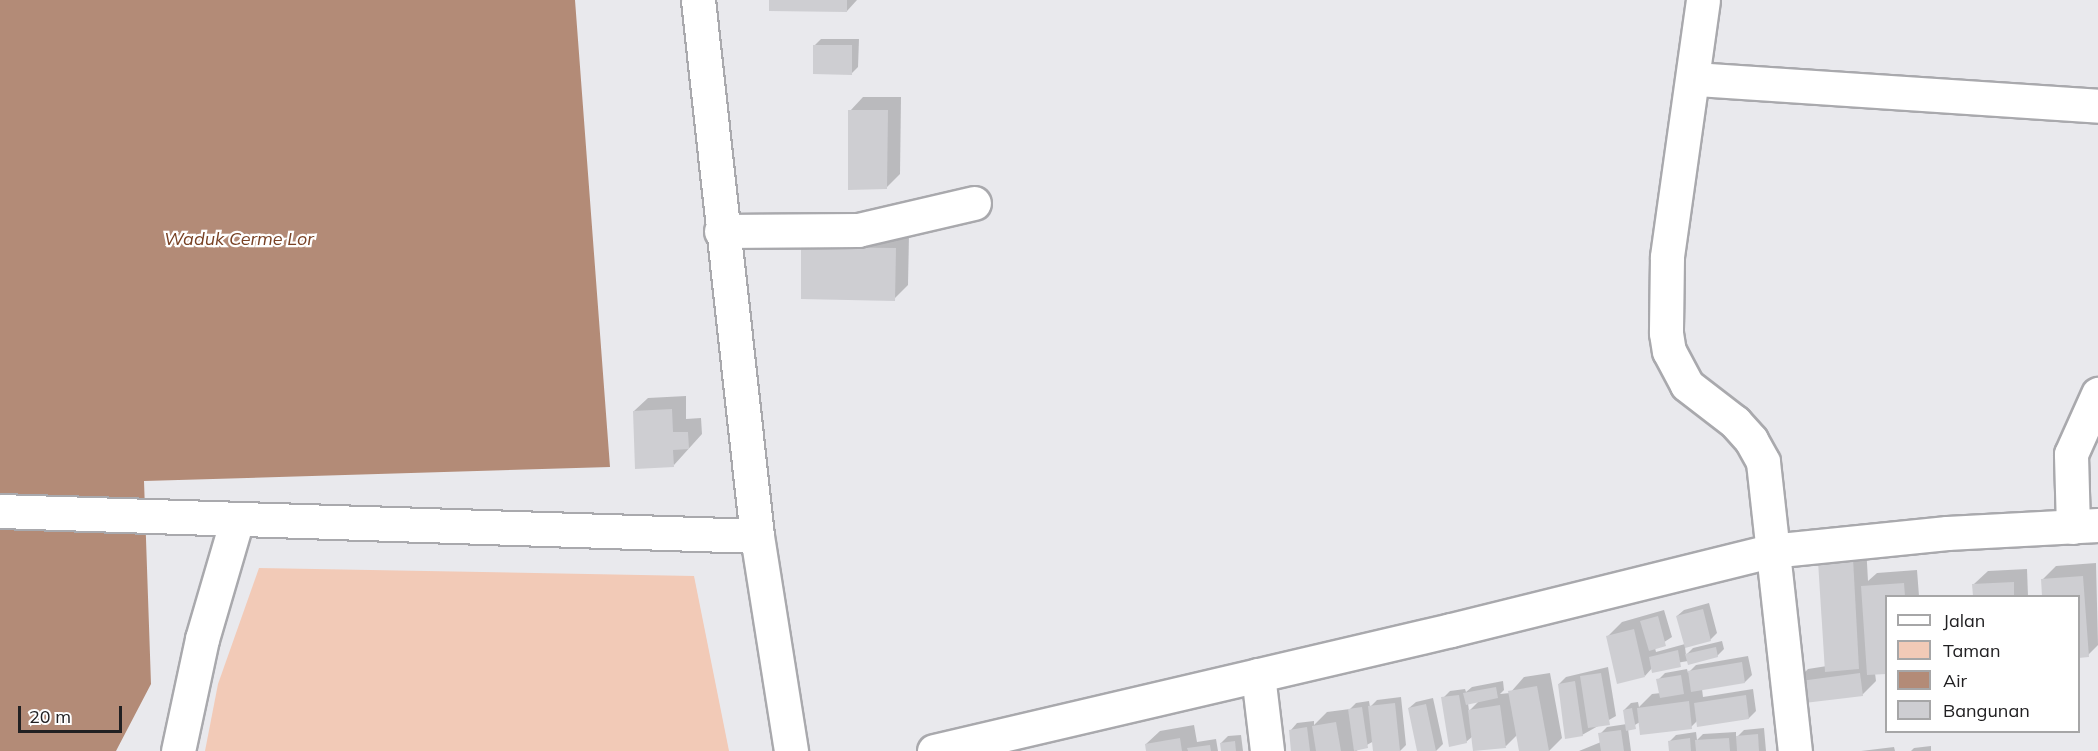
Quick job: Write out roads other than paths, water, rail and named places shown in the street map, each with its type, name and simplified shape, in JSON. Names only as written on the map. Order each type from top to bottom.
[{"type":"main road","points":[[698,0],[721,231],[758,536],[791,751]]},
{"type":"main road","points":[[1703,0],[1695,79],[1667,257],[1666,333],[1670,351],[1687,384],[1735,422],[1751,440],[1762,462],[1769,493],[1770,550],[1795,751]]},
{"type":"main road","points":[[1695,79],[2098,106]]},
{"type":"main road","points":[[721,231],[858,230],[974,203]]},
{"type":"main road","points":[[934,751],[1258,675],[1770,550],[1947,532],[2086,526],[2071,454],[2098,394]]},
{"type":"main road","points":[[0,511],[758,536]]},
{"type":"main road","points":[[178,751],[202,639],[237,519]]},
{"type":"main road","points":[[1258,675],[1267,751]]},
{"type":"water","name":"Waduk Cerme Lor","points":[[0,0],[575,0],[610,467],[144,481],[151,684],[116,751],[0,751]]}]
